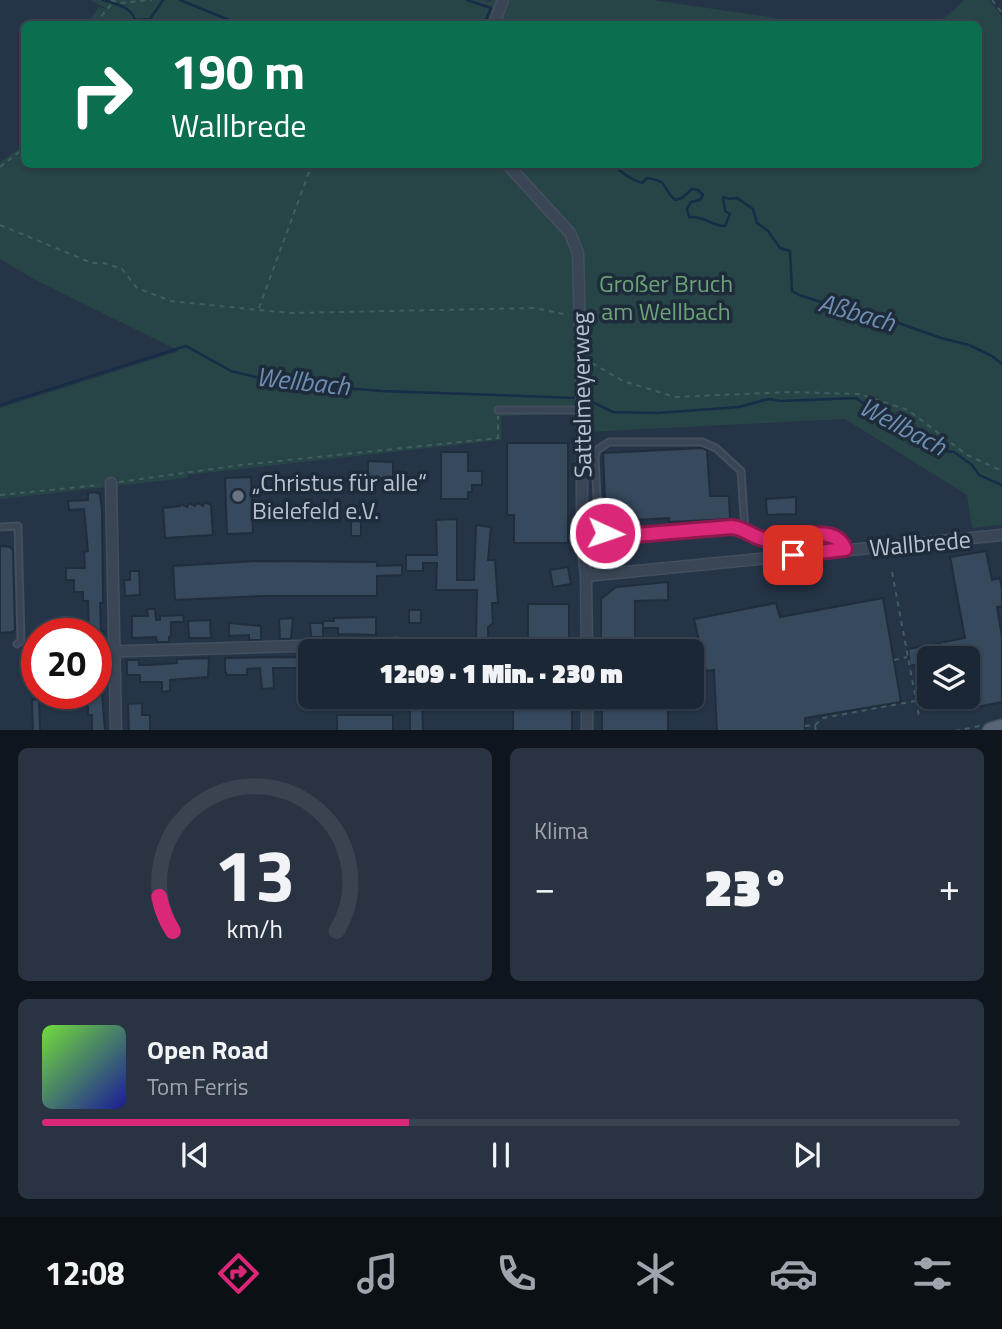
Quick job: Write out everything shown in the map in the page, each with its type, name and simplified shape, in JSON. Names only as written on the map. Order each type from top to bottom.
[{"type":"street","points":[[495,21],[503,0]]},
{"type":"street","name":"Sattelmeyerweg","points":[[511,168],[570,233],[578,253],[582,539],[586,576],[587,639]]},
{"type":"street","points":[[111,483],[116,730]]},
{"type":"street","name":"Wallbrede","points":[[586,576],[1002,535]]},
{"type":"street","points":[[114,652],[298,646]]},
{"type":"street","points":[[587,709],[587,730]]},
{"type":"lane","points":[[498,410],[582,410]]},
{"type":"lane","points":[[744,530],[741,471],[716,448],[702,442],[609,442],[597,450],[598,519],[605,533],[612,537],[732,527],[772,540],[825,534],[836,537],[845,549]]},
{"type":"lane","points":[[0,527],[18,526],[21,640],[17,644]]},
{"type":"path","points":[[98,21],[111,6],[112,0],[120,3],[152,0]]},
{"type":"path","points":[[992,0],[1002,13]]},
{"type":"path","points":[[0,167],[21,150]]},
{"type":"path","points":[[258,310],[311,168]]},
{"type":"path","points":[[0,225],[92,263],[104,263],[122,269],[136,288],[171,301],[293,313],[534,308],[579,316]]},
{"type":"path","points":[[581,359],[598,365],[623,381],[676,397],[790,392],[859,394],[908,410],[967,455],[1002,471]]},
{"type":"path","points":[[0,495],[242,465],[498,438],[498,410]]},
{"type":"path","points":[[892,572],[919,716]]},
{"type":"path","points":[[894,660],[908,657]]},
{"type":"path","points":[[805,726],[815,724],[823,718],[916,701]]},
{"type":"path","points":[[815,724],[816,730]]},
{"type":"path","points":[[955,730],[994,728]]},
{"type":"green space","points":[[90,0],[501,0],[496,12],[503,15],[510,0],[652,0],[789,21],[89,21],[99,7],[109,10]]},
{"type":"green space","name":"Großer Bruch am Wellbach","points":[[964,0],[989,0],[1002,17],[1002,525],[972,528],[967,495],[845,419],[588,432],[587,402],[579,402],[577,413],[501,416],[501,440],[0,499],[0,408],[179,351],[32,278],[0,259],[0,162],[21,146],[21,168],[982,168],[982,21],[939,21]]},
{"type":"building","points":[[507,443],[568,443],[568,543],[514,543],[514,515],[507,515]]},
{"type":"building","points":[[702,448],[707,450],[710,496],[729,496],[730,519],[669,522],[669,518],[637,520],[637,527],[613,528],[612,501],[605,501],[603,453]]},
{"type":"building","points":[[441,452],[468,452],[468,471],[482,471],[482,485],[472,485],[468,499],[441,499]]},
{"type":"building","points":[[368,461],[393,462],[393,479],[368,478]]},
{"type":"building","points":[[251,477],[253,533],[227,534],[225,478]]},
{"type":"building","points":[[88,493],[100,494],[102,511],[103,603],[100,603],[101,618],[89,618],[88,601],[83,601],[83,592],[74,592],[74,580],[66,580],[66,568],[85,568],[84,552],[88,551],[84,509],[69,510],[68,501],[88,500]]},
{"type":"building","points":[[796,497],[796,514],[767,515],[766,499]]},
{"type":"building","points":[[205,502],[211,505],[213,535],[165,538],[163,508],[181,504],[187,507],[189,503],[203,506]]},
{"type":"building","points":[[351,507],[361,507],[361,536],[351,536]]},
{"type":"building","points":[[457,519],[457,580],[474,580],[476,525],[491,527],[488,560],[495,560],[498,603],[492,603],[493,623],[488,627],[488,639],[476,639],[477,590],[436,590],[437,563],[423,563],[423,571],[406,571],[406,555],[437,555],[436,520]]},
{"type":"building","points":[[0,546],[13,550],[15,630],[0,633]]},
{"type":"building","points":[[986,551],[992,580],[1000,578],[1002,606],[997,607],[1002,637],[1002,702],[980,706],[980,646],[924,646],[965,638],[950,557]]},
{"type":"building","points":[[258,561],[377,562],[377,566],[402,565],[402,575],[377,576],[377,596],[260,596],[175,600],[173,566]]},
{"type":"building","points":[[568,567],[571,584],[553,587],[550,570]]},
{"type":"building","points":[[130,571],[139,571],[140,595],[125,596],[124,580],[130,580]]},
{"type":"building","points":[[668,582],[668,600],[635,601],[635,639],[601,639],[601,599],[616,587]]},
{"type":"building","points":[[883,598],[901,702],[805,718],[805,730],[717,730],[714,670],[706,671],[704,639],[699,639],[694,619],[776,603],[780,617]]},
{"type":"building","points":[[528,604],[569,604],[569,639],[528,639]]},
{"type":"building","points":[[147,609],[155,609],[156,620],[160,620],[160,616],[183,615],[184,622],[171,622],[169,642],[157,642],[156,637],[132,638],[132,616],[148,616]]},
{"type":"building","points":[[409,610],[421,610],[421,623],[409,623]]},
{"type":"building","points":[[376,617],[376,635],[338,634],[338,628],[323,628],[323,621],[334,621],[334,618]]},
{"type":"building","points":[[293,618],[291,639],[280,639],[279,619]]},
{"type":"building","points":[[210,620],[211,638],[189,638],[188,621]]},
{"type":"building","points":[[229,623],[261,626],[261,640],[249,640],[249,635],[229,636]]},
{"type":"building","points":[[310,623],[323,623],[323,637],[311,637]]},
{"type":"building","points":[[917,647],[917,665],[910,666],[908,649]]},
{"type":"building","points":[[298,657],[298,668],[273,668],[274,688],[262,689],[260,668],[247,669],[247,675],[227,675],[225,658]]},
{"type":"building","points":[[209,658],[208,677],[170,680],[170,691],[162,692],[162,682],[140,682],[140,675],[127,675],[127,660],[139,660],[139,665],[148,665],[177,663],[177,659]]},
{"type":"building","points":[[142,703],[142,715],[150,715],[150,730],[129,730],[128,704]]},
{"type":"building","points":[[32,709],[39,709],[40,730],[33,730]]},
{"type":"building","points":[[88,709],[103,709],[105,730],[92,730],[92,715],[88,715]]},
{"type":"building","points":[[410,709],[422,709],[423,730],[410,730]]},
{"type":"building","points":[[513,709],[572,709],[572,730],[513,730]]},
{"type":"building","points":[[602,709],[668,709],[668,730],[602,730]]},
{"type":"building","points":[[337,715],[393,715],[393,730],[337,730]]},
{"type":"waterway","name":"Aßbach","points":[[103,0],[126,9],[135,20],[150,19],[163,0]]},
{"type":"waterway","name":"Aßbach","points":[[180,0],[232,21]]},
{"type":"waterway","points":[[467,0],[491,8],[485,21]]},
{"type":"waterway","name":"Aßbach","points":[[617,168],[642,183],[647,178],[660,181],[675,200],[682,198],[692,189],[698,190],[703,195],[700,200],[691,202],[687,209],[689,217],[725,226],[730,214],[725,211],[723,197],[737,198],[753,209],[757,223],[768,231],[780,248],[790,251],[792,291],[799,295],[856,313],[870,313],[969,345],[1002,364]]},
{"type":"waterway","name":"Wellbach","points":[[0,405],[186,346],[231,371],[281,383],[382,391],[577,398]]},
{"type":"waterway","name":"Wellbach","points":[[588,400],[613,412],[657,413],[739,407],[768,399],[781,401],[856,398],[888,421],[910,430],[939,450],[954,452],[972,465],[979,475],[1002,485]]},
{"type":"place","name":"„Christus für alle“ Bielefeld e.V.","points":[[238,496]]},
{"type":"route","points":[[605,533],[612,537],[732,527],[772,540],[825,534],[836,537],[845,549],[793,555]]}]
